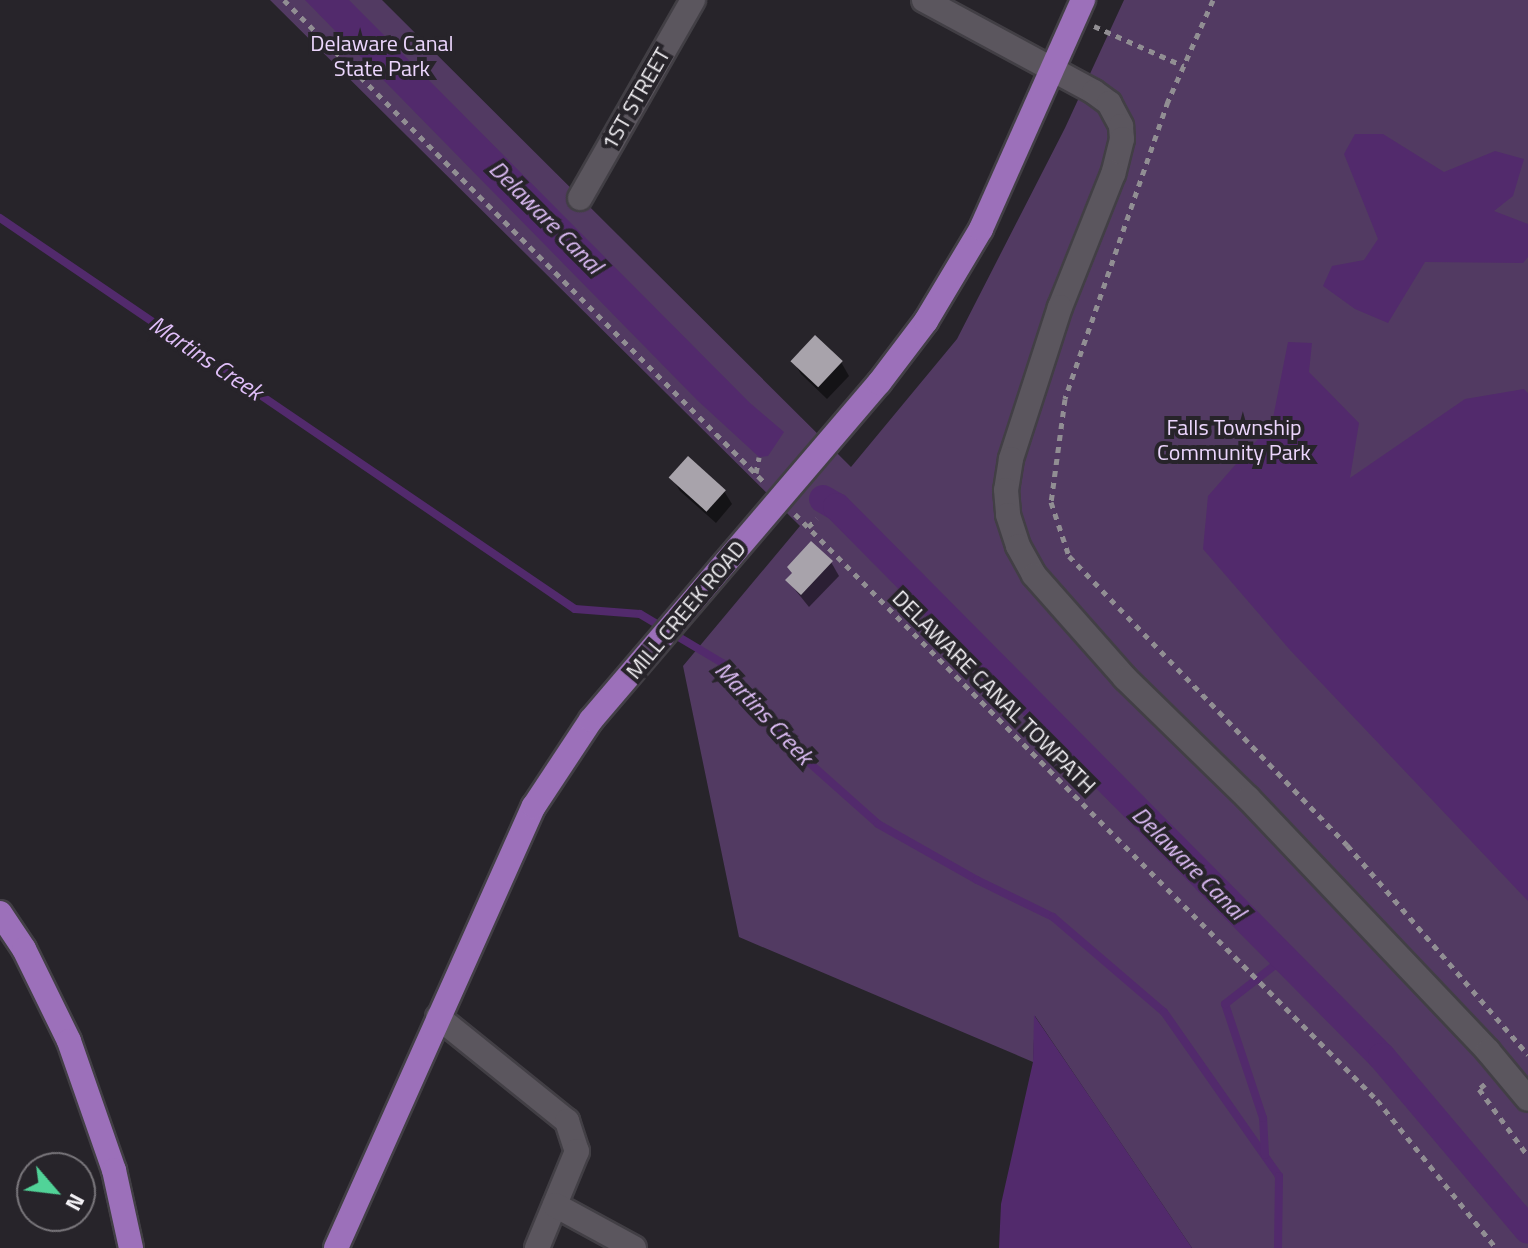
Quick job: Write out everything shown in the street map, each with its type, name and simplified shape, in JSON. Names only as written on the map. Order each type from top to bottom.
[{"type":"main road","name":"MILL CREEK ROAD","points":[[336,1248],[534,806],[591,720],[687,610],[926,321],[981,229],[1079,9]]},
{"type":"main road","points":[[0,913],[24,949],[69,1041],[114,1170],[131,1248]]},
{"type":"street","name":"1ST STREET","points":[[580,198],[693,0]]},
{"type":"street","points":[[924,0],[1109,103],[1121,126],[1122,139],[1113,174],[1060,307],[1011,459],[1006,490],[1008,515],[1018,546],[1034,575],[1054,601],[1115,667],[1248,798],[1528,1099]]},
{"type":"street","points":[[438,1017],[567,1121],[577,1151],[537,1248]]},
{"type":"street","points":[[555,1205],[634,1248]]},
{"type":"path","points":[[284,0],[755,474],[759,457]]},
{"type":"path","points":[[1213,0],[1184,66],[1113,254],[1065,399],[1051,502],[1069,556],[1347,845],[1528,1055]]},
{"type":"path","points":[[1079,9],[1184,66]]},
{"type":"path","name":"DELAWARE CANAL TOWPATH","points":[[792,511],[1262,988],[1377,1100],[1496,1248]]},
{"type":"path","points":[[808,527],[817,519]]},
{"type":"path","points":[[1503,1069],[1479,1089],[1528,1156]]},
{"type":"green space","points":[[270,0],[382,0],[851,467],[957,339],[1065,128],[1124,0],[1528,0],[1528,1248],[1192,1248],[1035,1016],[1033,1062],[739,937],[683,666],[800,526]]},
{"type":"water","points":[[305,0],[349,0],[750,403],[784,432],[768,456],[759,457],[697,400]]},
{"type":"water","points":[[1355,134],[1383,134],[1444,172],[1495,151],[1524,159],[1513,196],[1494,211],[1528,224],[1528,257],[1523,263],[1425,262],[1388,323],[1355,309],[1323,286],[1332,266],[1364,260],[1378,239],[1344,154]]},
{"type":"water","points":[[1288,342],[1312,343],[1309,372],[1359,423],[1350,478],[1465,399],[1524,389],[1528,393],[1528,901],[1290,650],[1203,549],[1208,496],[1272,423]]},
{"type":"water","points":[[1034,1015],[1192,1248],[999,1248],[1001,1204],[1033,1062]]},
{"type":"building","points":[[815,335],[843,361],[818,387],[790,361]]},
{"type":"building","points":[[688,456],[726,490],[706,512],[669,478]]},
{"type":"building","points":[[811,541],[833,561],[801,595],[785,580],[792,573],[787,567]]},
{"type":"waterway","name":"Martins Creek","points":[[0,218],[575,609],[640,614],[724,664],[786,742],[878,824],[977,880],[1053,917],[1164,1012],[1279,1176],[1278,1248]]},
{"type":"waterway","name":"Delaware Canal","points":[[823,499],[837,507],[1382,1057],[1528,1230]]},
{"type":"waterway","points":[[1265,1155],[1263,1118],[1225,1004],[1284,958]]},
{"type":"park label","name":"Delaware Canal State Park","points":[[382,56]]},
{"type":"park label","name":"Falls Township Community Park","points":[[1234,440]]}]
